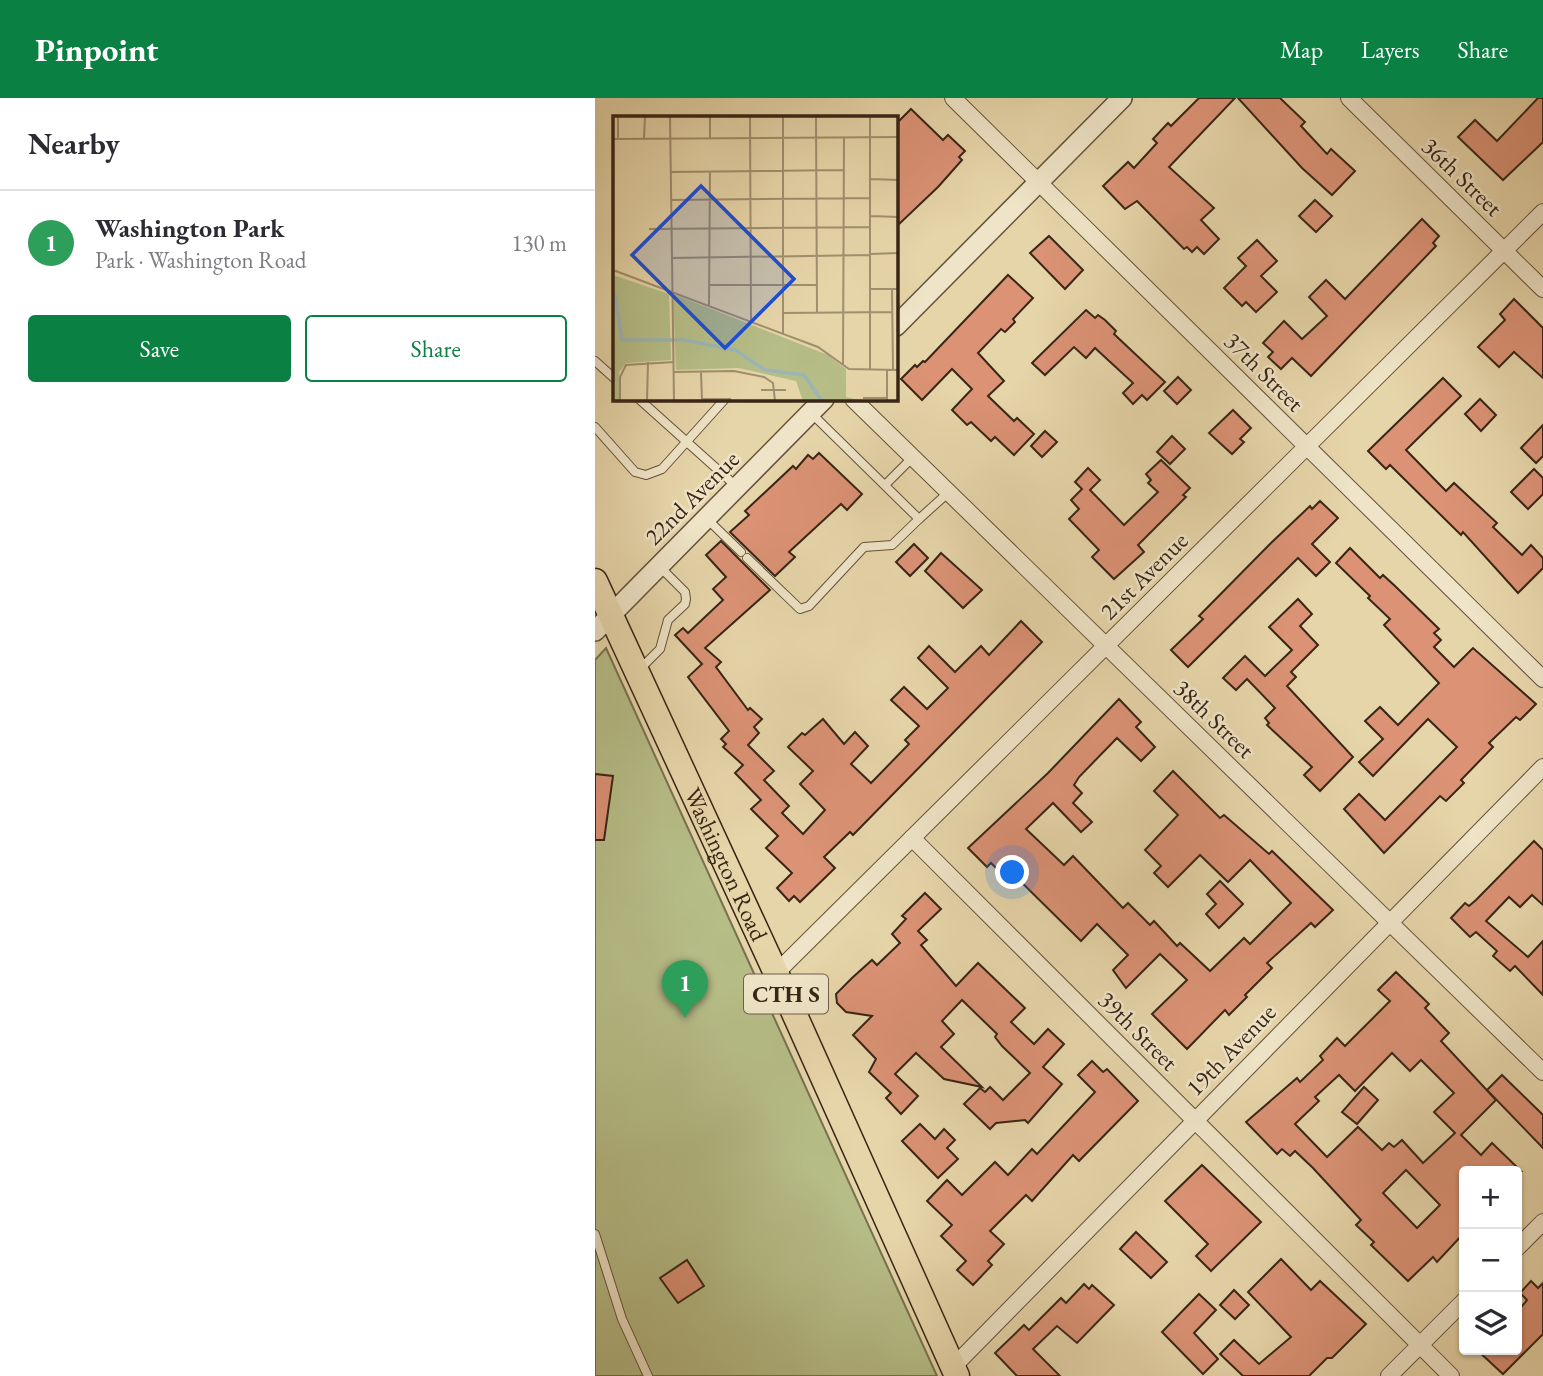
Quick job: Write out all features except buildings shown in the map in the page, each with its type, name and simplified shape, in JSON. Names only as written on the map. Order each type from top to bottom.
[{"type":"main road","name":"Washington Road","points":[[595,581],[603,623],[637,673],[776,973],[955,1372]]},
{"type":"street","name":"37th Street","points":[[953,98],[1543,679]]},
{"type":"street","points":[[898,324],[1122,98]]},
{"type":"street","name":"36th Street","points":[[1349,98],[1543,289]]},
{"type":"street","name":"21st Avenue","points":[[776,973],[1543,212]]},
{"type":"street","name":"38th Street","points":[[855,401],[1543,1072]]},
{"type":"street","name":"22nd Avenue","points":[[603,623],[817,406]]},
{"type":"street","name":"19th Avenue","points":[[955,1372],[1388,921],[1543,767]]},
{"type":"street","name":"39th Street","points":[[912,838],[1451,1376]]},
{"type":"street","points":[[1522,1243],[1543,1222]]},
{"type":"street","points":[[1389,1376],[1459,1306]]},
{"type":"lane","points":[[595,361],[613,377]]},
{"type":"lane","points":[[641,401],[687,439],[737,487]]},
{"type":"lane","points":[[595,427],[635,472],[646,475],[662,469],[724,401]]},
{"type":"lane","points":[[817,406],[885,485],[919,519]]},
{"type":"lane","points":[[885,485],[913,457]]},
{"type":"lane","points":[[706,518],[800,609],[809,606],[864,547],[893,545],[919,519],[928,515],[949,492]]},
{"type":"lane","points":[[637,673],[660,649],[668,620],[685,604],[685,592],[659,566]]},
{"type":"lane","points":[[595,1234],[622,1320],[649,1376]]},
{"type":"green space","points":[[606,648],[937,1376],[595,1376],[595,660]]},
{"type":"place","name":"Washington Park","points":[[685,1018]]}]
